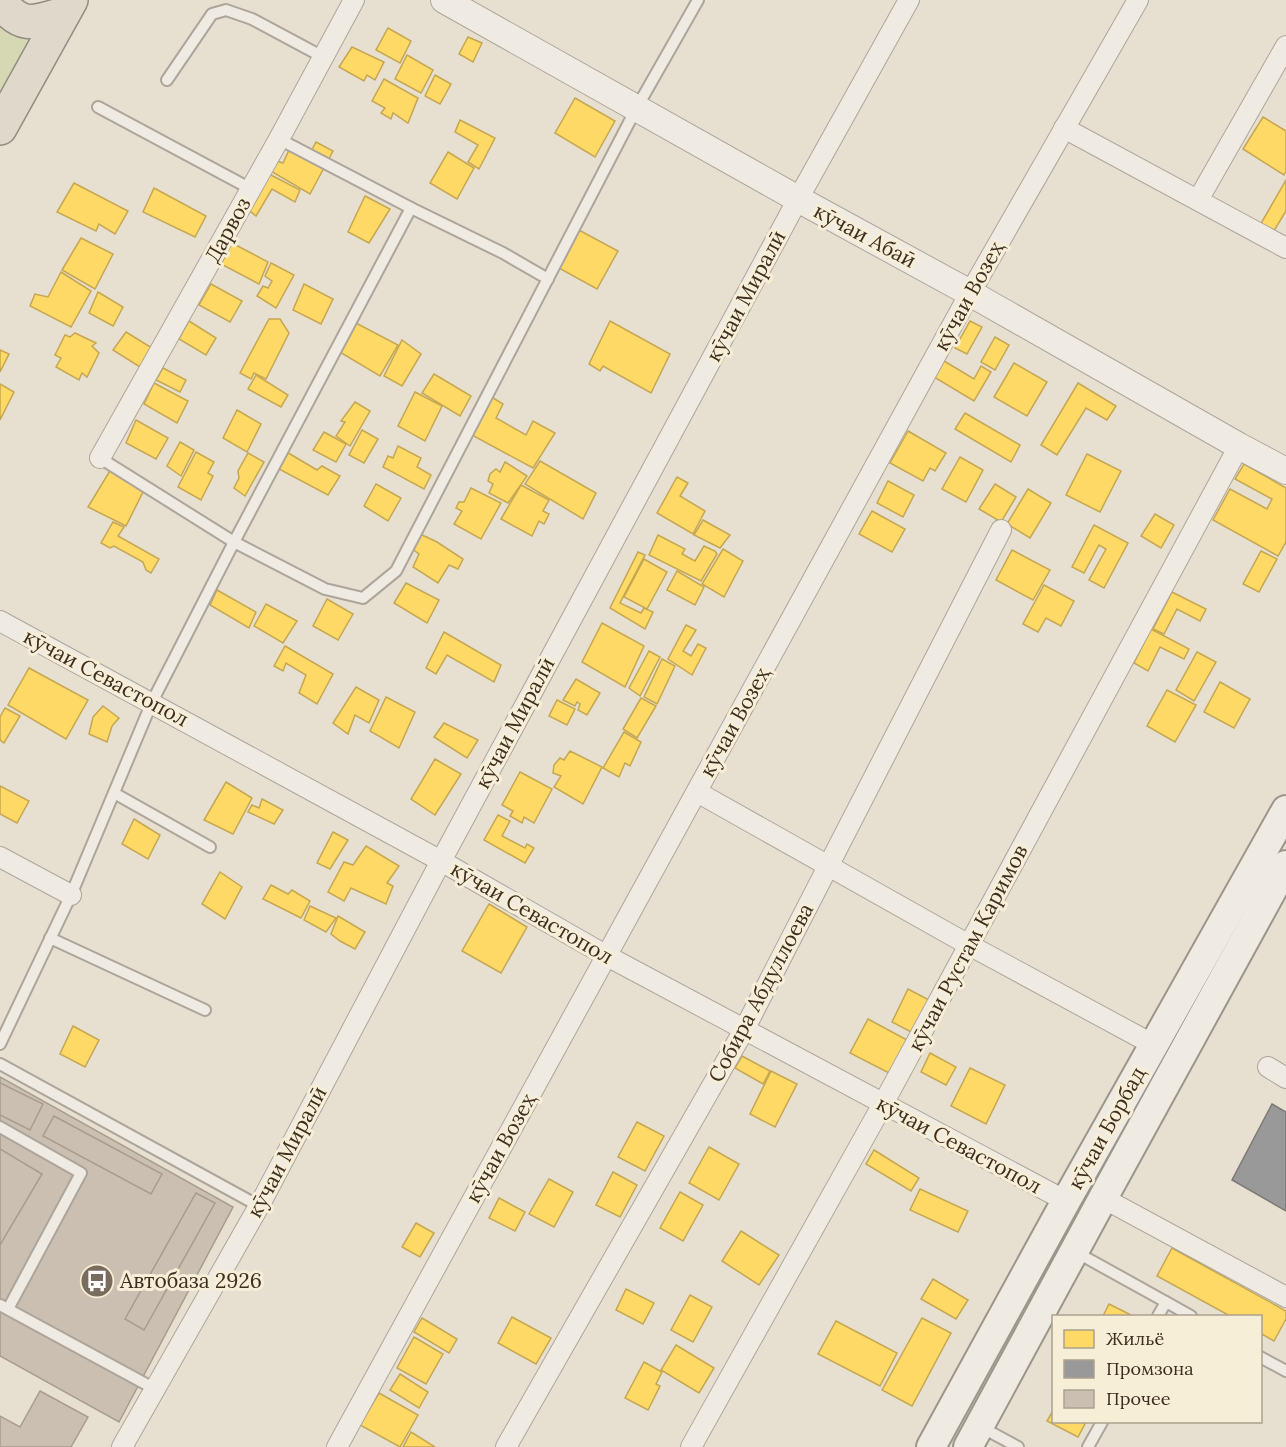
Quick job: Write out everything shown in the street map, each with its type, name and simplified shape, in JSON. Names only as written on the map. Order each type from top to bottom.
[{"type":"highway","points":[[0,1],[10,14],[22,20],[37,22],[67,7]]},
{"type":"highway","points":[[0,128],[67,7]]},
{"type":"main road","name":"кӯчаи Борбад","points":[[931,1447],[1286,810]]},
{"type":"main road","name":"кӯчаи Борбад","points":[[974,1437],[1286,865]]},
{"type":"street","name":"Дарвоз","points":[[100,458],[279,139],[354,0]]},
{"type":"street","name":"кӯчаи Абаӣ","points":[[444,0],[798,199],[970,292],[1286,471]]},
{"type":"street","name":"кӯчаи Миралӣ","points":[[122,1447],[259,1206],[441,861],[798,199],[909,0]]},
{"type":"street","name":"кӯчаи Возеҳ","points":[[337,1447],[970,292],[1138,0]]},
{"type":"street","points":[[1198,200],[1286,46]]},
{"type":"street","points":[[1064,128],[1286,248]]},
{"type":"street","name":"кӯчаи Рустам Каримов","points":[[692,1447],[883,1104],[1239,446]]},
{"type":"street","name":"Собира Абдуллоева","points":[[506,1447],[744,1030],[1001,530]]},
{"type":"street","name":"кӯчаи Севастопол","points":[[0,621],[441,861],[607,956],[1066,1202]]},
{"type":"street","points":[[697,792],[828,867],[1154,1045]]},
{"type":"street","points":[[0,858],[71,895]]},
{"type":"street","points":[[1268,1068],[1286,1078]]},
{"type":"street","points":[[1103,1198],[1286,1297]]},
{"type":"lane","points":[[100,458],[234,542],[325,589],[363,598],[396,571],[636,109],[698,0]]},
{"type":"lane","points":[[166,80],[212,14],[226,10],[252,19],[323,57]]},
{"type":"lane","points":[[98,107],[251,189]]},
{"type":"lane","points":[[279,139],[503,253],[548,279]]},
{"type":"lane","points":[[0,1044],[71,895],[152,702],[411,208]]},
{"type":"lane","points":[[114,793],[210,847]]},
{"type":"lane","points":[[50,938],[205,1010]]},
{"type":"lane","points":[[0,1064],[259,1206]]},
{"type":"lane","points":[[0,1127],[81,1173],[4,1307],[155,1389]]},
{"type":"lane","points":[[1074,1251],[1188,1315]]},
{"type":"lane","points":[[1159,1315],[1166,1302]]},
{"type":"lane","points":[[1262,1358],[1284,1366]]},
{"type":"lane","points":[[1088,1447],[1101,1423]]},
{"type":"lane","points":[[974,1437],[1018,1447]]},
{"type":"green space","points":[[0,20],[35,36],[0,98]]},
{"type":"building: Жильё","points":[[388,28],[411,41],[400,63],[376,50]]},
{"type":"building: Жильё","points":[[468,37],[482,43],[473,62],[459,54]]},
{"type":"building: Жильё","points":[[352,47],[384,62],[375,80],[367,75],[364,81],[339,67]]},
{"type":"building: Жильё","points":[[407,55],[433,70],[421,93],[395,79]]},
{"type":"building: Жильё","points":[[435,75],[451,84],[440,104],[425,96]]},
{"type":"building: Жильё","points":[[384,79],[418,98],[408,123],[393,113],[391,119],[381,113],[385,108],[372,101]]},
{"type":"building: Жильё","points":[[575,98],[615,121],[595,157],[555,133]]},
{"type":"building: Жильё","points":[[1263,117],[1286,131],[1286,172],[1284,175],[1243,149]]},
{"type":"building: Жильё","points":[[460,120],[495,138],[479,169],[468,162],[478,145],[455,132]]},
{"type":"building: Жильё","points":[[316,142],[333,151],[310,194],[269,170],[274,160],[283,163],[290,148],[309,155]]},
{"type":"building: Жильё","points":[[448,152],[474,168],[457,199],[430,183]]},
{"type":"building: Жильё","points":[[267,173],[300,190],[295,202],[272,189],[256,216],[245,207]]},
{"type":"building: Жильё","points":[[1286,180],[1286,211],[1272,234],[1259,227]]},
{"type":"building: Жильё","points":[[74,183],[128,211],[115,234],[99,224],[96,231],[57,212]]},
{"type":"building: Жильё","points":[[154,188],[206,216],[195,237],[143,212]]},
{"type":"building: Жильё","points":[[365,196],[390,209],[369,243],[348,232]]},
{"type":"building: Жильё","points":[[577,229],[618,251],[597,289],[557,267]]},
{"type":"building: Жильё","points":[[81,238],[113,254],[95,289],[62,270]]},
{"type":"building: Жильё","points":[[232,243],[268,262],[259,284],[221,264]]},
{"type":"building: Жильё","points":[[271,263],[294,275],[276,308],[257,296],[263,286],[268,288],[272,281],[265,276]]},
{"type":"building: Жильё","points":[[61,272],[91,291],[71,327],[30,306],[35,294],[48,297]]},
{"type":"building: Жильё","points":[[211,284],[242,301],[230,322],[199,305]]},
{"type":"building: Жильё","points":[[304,284],[333,299],[321,324],[293,310]]},
{"type":"building: Жильё","points":[[98,292],[123,307],[113,326],[89,313]]},
{"type":"building: Жильё","points":[[269,319],[280,319],[289,333],[266,379],[254,373],[251,379],[240,373]]},
{"type":"building: Жильё","points":[[189,321],[216,338],[206,355],[179,339]]},
{"type":"building: Жильё","points":[[610,321],[670,354],[651,393],[603,366],[600,371],[589,364]]},
{"type":"building: Жильё","points":[[970,321],[982,327],[967,354],[955,348]]},
{"type":"building: Жильё","points":[[354,322],[398,345],[380,376],[338,351]]},
{"type":"building: Жильё","points":[[126,332],[152,348],[140,367],[113,350]]},
{"type":"building: Жильё","points":[[75,333],[96,343],[92,346],[99,353],[87,377],[82,373],[79,380],[56,367],[61,358],[55,355],[65,335],[70,337]]},
{"type":"building: Жильё","points":[[995,337],[1009,345],[995,370],[981,362]]},
{"type":"building: Жильё","points":[[402,340],[421,354],[402,386],[384,376]]},
{"type":"building: Жильё","points":[[0,350],[9,354],[0,372]]},
{"type":"building: Жильё","points":[[944,361],[974,379],[981,366],[991,372],[974,401],[934,377]]},
{"type":"building: Жильё","points":[[1014,363],[1047,382],[1027,416],[994,397]]},
{"type":"building: Жильё","points":[[163,368],[186,380],[180,392],[156,380]]},
{"type":"building: Жильё","points":[[434,374],[471,396],[460,416],[422,393]]},
{"type":"building: Жильё","points":[[256,375],[288,395],[281,407],[248,389]]},
{"type":"building: Жильё","points":[[154,383],[188,401],[177,423],[144,404]]},
{"type":"building: Жильё","points":[[1078,383],[1116,406],[1107,420],[1086,408],[1057,455],[1041,445]]},
{"type":"building: Жильё","points":[[0,384],[14,392],[0,420]]},
{"type":"building: Жильё","points":[[415,392],[442,406],[425,441],[398,426]]},
{"type":"building: Жильё","points":[[490,396],[503,404],[496,418],[526,435],[533,421],[555,433],[533,468],[470,434]]},
{"type":"building: Жильё","points":[[355,402],[370,411],[350,446],[336,436],[345,422],[341,421]]},
{"type":"building: Жильё","points":[[237,410],[261,424],[247,452],[223,438]]},
{"type":"building: Жильё","points":[[965,413],[1020,445],[1011,462],[955,429]]},
{"type":"building: Жильё","points":[[136,420],[168,438],[156,459],[126,443]]},
{"type":"building: Жильё","points":[[362,430],[378,439],[364,463],[349,455]]},
{"type":"building: Жильё","points":[[908,431],[946,453],[935,471],[930,468],[923,481],[890,463]]},
{"type":"building: Жильё","points":[[324,432],[346,444],[336,462],[313,450]]},
{"type":"building: Жильё","points":[[180,442],[194,450],[181,476],[167,466]]},
{"type":"building: Жильё","points":[[398,446],[421,458],[417,467],[431,475],[424,489],[383,467],[388,456],[393,458]]},
{"type":"building: Жильё","points":[[285,451],[317,470],[322,466],[340,476],[328,495],[277,468]]},
{"type":"building: Жильё","points":[[196,452],[214,462],[208,473],[213,476],[201,500],[178,487]]},
{"type":"building: Жильё","points":[[248,453],[264,462],[245,496],[234,488],[239,478],[238,471]]},
{"type":"building: Жильё","points":[[1087,454],[1121,471],[1100,512],[1066,495]]},
{"type":"building: Жильё","points":[[960,457],[983,470],[966,502],[942,489]]},
{"type":"building: Жильё","points":[[540,461],[596,493],[583,519],[525,484]]},
{"type":"building: Жильё","points":[[505,462],[527,476],[508,503],[489,493],[493,484],[488,481],[490,474],[496,469],[500,472]]},
{"type":"building: Жильё","points":[[1244,464],[1286,488],[1286,542],[1278,556],[1213,520],[1230,489],[1267,509],[1272,499],[1235,479]]},
{"type":"building: Жильё","points":[[111,469],[144,490],[126,526],[88,507]]},
{"type":"building: Жильё","points":[[677,477],[688,483],[680,496],[705,511],[693,534],[657,513]]},
{"type":"building: Жильё","points":[[888,481],[914,495],[903,517],[877,503]]},
{"type":"building: Жильё","points":[[376,484],[401,498],[388,521],[364,506]]},
{"type":"building: Жильё","points":[[995,484],[1016,497],[1001,522],[979,509]]},
{"type":"building: Жильё","points":[[521,485],[549,500],[543,511],[549,514],[544,524],[539,521],[532,536],[501,519]]},
{"type":"building: Жильё","points":[[471,488],[501,503],[481,539],[454,524],[462,511],[456,508],[459,502],[464,502]]},
{"type":"building: Жильё","points":[[1028,489],[1051,503],[1030,538],[1007,524]]},
{"type":"building: Жильё","points":[[872,511],[905,529],[892,552],[859,534]]},
{"type":"building: Жильё","points":[[1155,514],[1174,525],[1161,548],[1141,536]]},
{"type":"building: Жильё","points":[[703,520],[730,535],[720,548],[694,535]]},
{"type":"building: Жильё","points":[[113,522],[124,527],[118,536],[159,559],[151,573],[146,570],[143,562],[114,546],[110,548],[101,543]]},
{"type":"building: Жильё","points":[[1094,525],[1128,543],[1104,588],[1089,580],[1106,549],[1099,545],[1084,573],[1072,567]]},
{"type":"building: Жильё","points":[[418,533],[463,559],[458,569],[449,565],[438,583],[413,567],[419,554],[411,548]]},
{"type":"building: Жильё","points":[[658,535],[685,549],[682,554],[695,561],[704,546],[715,551],[717,554],[701,581],[649,555]]},
{"type":"building: Жильё","points":[[723,549],[743,561],[724,597],[702,584]]},
{"type":"building: Жильё","points":[[1012,550],[1050,570],[1033,600],[996,580]]},
{"type":"building: Жильё","points":[[1261,551],[1277,559],[1259,592],[1243,584]]},
{"type":"building: Жильё","points":[[638,552],[645,555],[620,603],[641,613],[644,608],[653,612],[645,629],[610,608]]},
{"type":"building: Жильё","points":[[644,559],[667,572],[647,609],[624,597]]},
{"type":"building: Жильё","points":[[677,571],[704,587],[695,605],[667,590]]},
{"type":"building: Жильё","points":[[406,583],[439,600],[427,623],[394,603]]},
{"type":"building: Жильё","points":[[1044,585],[1074,601],[1061,626],[1046,618],[1038,632],[1023,624]]},
{"type":"building: Жильё","points":[[217,590],[256,612],[249,628],[210,605]]},
{"type":"building: Жильё","points":[[1172,592],[1206,609],[1200,621],[1177,609],[1164,634],[1153,629]]},
{"type":"building: Жильё","points":[[327,599],[353,614],[338,640],[313,626]]},
{"type":"building: Жильё","points":[[266,604],[297,621],[283,643],[254,626]]},
{"type":"building: Жильё","points":[[602,623],[644,646],[625,687],[582,662]]},
{"type":"building: Жильё","points":[[686,625],[696,630],[683,651],[691,656],[698,644],[706,648],[692,675],[668,659]]},
{"type":"building: Жильё","points":[[1151,629],[1189,649],[1184,659],[1160,647],[1148,671],[1134,663]]},
{"type":"building: Жильё","points":[[444,632],[501,665],[494,682],[447,655],[436,674],[426,668]]},
{"type":"building: Жильё","points":[[285,646],[333,674],[317,704],[299,693],[306,675],[286,663],[283,671],[274,666]]},
{"type":"building: Жильё","points":[[649,651],[660,657],[640,696],[629,688]]},
{"type":"building: Жильё","points":[[1197,652],[1216,662],[1194,701],[1176,690]]},
{"type":"building: Жильё","points":[[662,659],[675,666],[657,704],[644,697]]},
{"type":"building: Жильё","points":[[29,668],[88,700],[66,739],[8,705]]},
{"type":"building: Жильё","points":[[576,679],[600,693],[587,715],[578,710],[580,704],[577,702],[575,706],[563,700]]},
{"type":"building: Жильё","points":[[1220,682],[1250,699],[1234,728],[1204,712]]},
{"type":"building: Жильё","points":[[356,687],[379,700],[369,723],[355,715],[348,734],[333,723]]},
{"type":"building: Жильё","points":[[1167,690],[1196,705],[1175,742],[1147,726]]},
{"type":"building: Жильё","points":[[386,697],[415,712],[399,748],[370,731]]},
{"type":"building: Жильё","points":[[641,698],[656,706],[637,738],[623,729]]},
{"type":"building: Жильё","points":[[557,700],[575,709],[567,725],[549,716]]},
{"type":"building: Жильё","points":[[103,706],[119,718],[112,726],[107,742],[89,734],[93,717]]},
{"type":"building: Жильё","points":[[5,708],[20,716],[4,743],[0,740],[0,717]]},
{"type":"building: Жильё","points":[[444,723],[478,740],[467,758],[434,737]]},
{"type":"building: Жильё","points":[[624,732],[641,742],[630,766],[625,763],[619,777],[603,768]]},
{"type":"building: Жильё","points":[[570,751],[602,767],[583,804],[554,787],[561,776],[553,773],[554,765],[560,758],[564,760]]},
{"type":"building: Жильё","points":[[435,759],[461,774],[435,815],[411,799]]},
{"type":"building: Жильё","points":[[520,772],[552,789],[534,823],[524,817],[522,823],[510,816],[513,811],[502,805]]},
{"type":"building: Жильё","points":[[226,782],[252,798],[233,834],[204,820]]},
{"type":"building: Жильё","points":[[0,786],[29,801],[17,823],[0,814]]},
{"type":"building: Жильё","points":[[262,799],[283,810],[274,824],[248,812],[252,805],[259,808]]},
{"type":"building: Жильё","points":[[498,815],[510,821],[502,836],[525,848],[527,844],[534,848],[525,863],[484,840]]},
{"type":"building: Жильё","points":[[134,819],[160,835],[148,859],[122,844]]},
{"type":"building: Жильё","points":[[333,832],[348,840],[330,869],[317,863]]},
{"type":"building: Жильё","points":[[366,846],[399,866],[387,883],[393,886],[386,904],[351,888],[344,901],[328,892],[344,862],[353,865]]},
{"type":"building: Жильё","points":[[220,872],[242,887],[225,919],[202,904]]},
{"type":"building: Жильё","points":[[271,885],[288,894],[292,890],[310,901],[301,918],[263,899]]},
{"type":"building: Жильё","points":[[489,904],[527,927],[501,973],[462,951]]},
{"type":"building: Жильё","points":[[310,906],[336,918],[326,932],[304,920]]},
{"type":"building: Жильё","points":[[338,916],[365,932],[355,949],[331,934]]},
{"type":"building: Жильё","points":[[908,989],[929,1000],[913,1033],[892,1022]]},
{"type":"building: Жильё","points":[[868,1019],[909,1041],[891,1074],[850,1053]]},
{"type":"building: Жильё","points":[[73,1026],[99,1040],[85,1067],[60,1054]]},
{"type":"building: Жильё","points":[[930,1053],[956,1067],[946,1085],[921,1072]]},
{"type":"building: Жильё","points":[[742,1056],[770,1071],[763,1084],[735,1068]]},
{"type":"building: Жильё","points":[[970,1068],[1005,1085],[986,1124],[951,1106]]},
{"type":"building: Жильё","points":[[771,1071],[797,1084],[775,1127],[750,1114]]},
{"type":"building: Жильё","points":[[637,1122],[664,1136],[645,1171],[618,1157]]},
{"type":"building: Жильё","points":[[709,1147],[739,1164],[719,1200],[689,1183]]},
{"type":"building: Жильё","points":[[874,1150],[919,1178],[911,1191],[866,1164]]},
{"type":"building: Жильё","points":[[613,1172],[637,1185],[620,1217],[596,1205]]},
{"type":"building: Жильё","points":[[549,1179],[573,1192],[554,1227],[529,1214]]},
{"type":"building: Жильё","points":[[920,1189],[968,1211],[958,1232],[910,1210]]},
{"type":"building: Жильё","points":[[680,1192],[703,1205],[683,1241],[660,1228]]},
{"type":"building: Жильё","points":[[499,1198],[525,1212],[515,1231],[489,1218]]},
{"type":"building: Жильё","points":[[416,1223],[434,1233],[420,1257],[402,1247]]},
{"type":"building: Жильё","points":[[741,1231],[779,1255],[759,1285],[722,1261]]},
{"type":"building: Жильё","points":[[1172,1248],[1286,1311],[1286,1319],[1274,1341],[1262,1334],[1262,1315],[1228,1315],[1157,1276]]},
{"type":"building: Жильё","points":[[933,1279],[968,1300],[956,1319],[921,1299]]},
{"type":"building: Жильё","points":[[626,1289],[654,1303],[643,1324],[616,1310]]},
{"type":"building: Жильё","points":[[690,1295],[712,1307],[693,1342],[671,1330]]},
{"type":"building: Жильё","points":[[1109,1304],[1131,1315],[1104,1315]]},
{"type":"building: Жильё","points":[[512,1317],[551,1338],[536,1364],[498,1343]]},
{"type":"building: Жильё","points":[[422,1318],[457,1339],[449,1353],[414,1332]]},
{"type":"building: Жильё","points":[[922,1318],[951,1333],[912,1406],[882,1390]]},
{"type":"building: Жильё","points":[[836,1321],[897,1353],[880,1386],[818,1354]]},
{"type":"building: Жильё","points":[[414,1337],[443,1354],[426,1384],[397,1368]]},
{"type":"building: Жильё","points":[[676,1345],[714,1368],[699,1393],[661,1370]]},
{"type":"building: Жильё","points":[[644,1362],[662,1372],[656,1384],[660,1386],[648,1410],[625,1398]]},
{"type":"building: Жильё","points":[[400,1374],[428,1392],[419,1408],[390,1390]]},
{"type":"building: Жильё","points":[[379,1393],[418,1415],[400,1447],[360,1425]]},
{"type":"building: Жильё","points":[[1052,1412],[1052,1423],[1085,1423],[1078,1437],[1047,1421]]},
{"type":"building: Жильё","points":[[411,1432],[435,1447],[403,1447]]},
{"type":"building: Промзона","points":[[1272,1104],[1286,1112],[1286,1211],[1232,1180]]},
{"type":"building: Прочее","name":"Автобаза 2926","points":[[0,1077],[233,1207],[119,1422],[0,1356]]},
{"type":"building: Прочее","points":[[0,1083],[43,1104],[30,1130],[0,1115]]},
{"type":"building: Прочее","points":[[54,1116],[162,1174],[151,1194],[43,1136]]},
{"type":"building: Прочее","points":[[0,1149],[42,1174],[0,1245]]},
{"type":"building: Прочее","points":[[196,1193],[215,1203],[144,1330],[125,1319]]},
{"type":"building: Прочее","points":[[40,1391],[88,1417],[71,1447],[0,1447],[0,1416],[20,1427]]},
{"type":"place","name":"Автобаза 2926","points":[[97,1281]]}]
